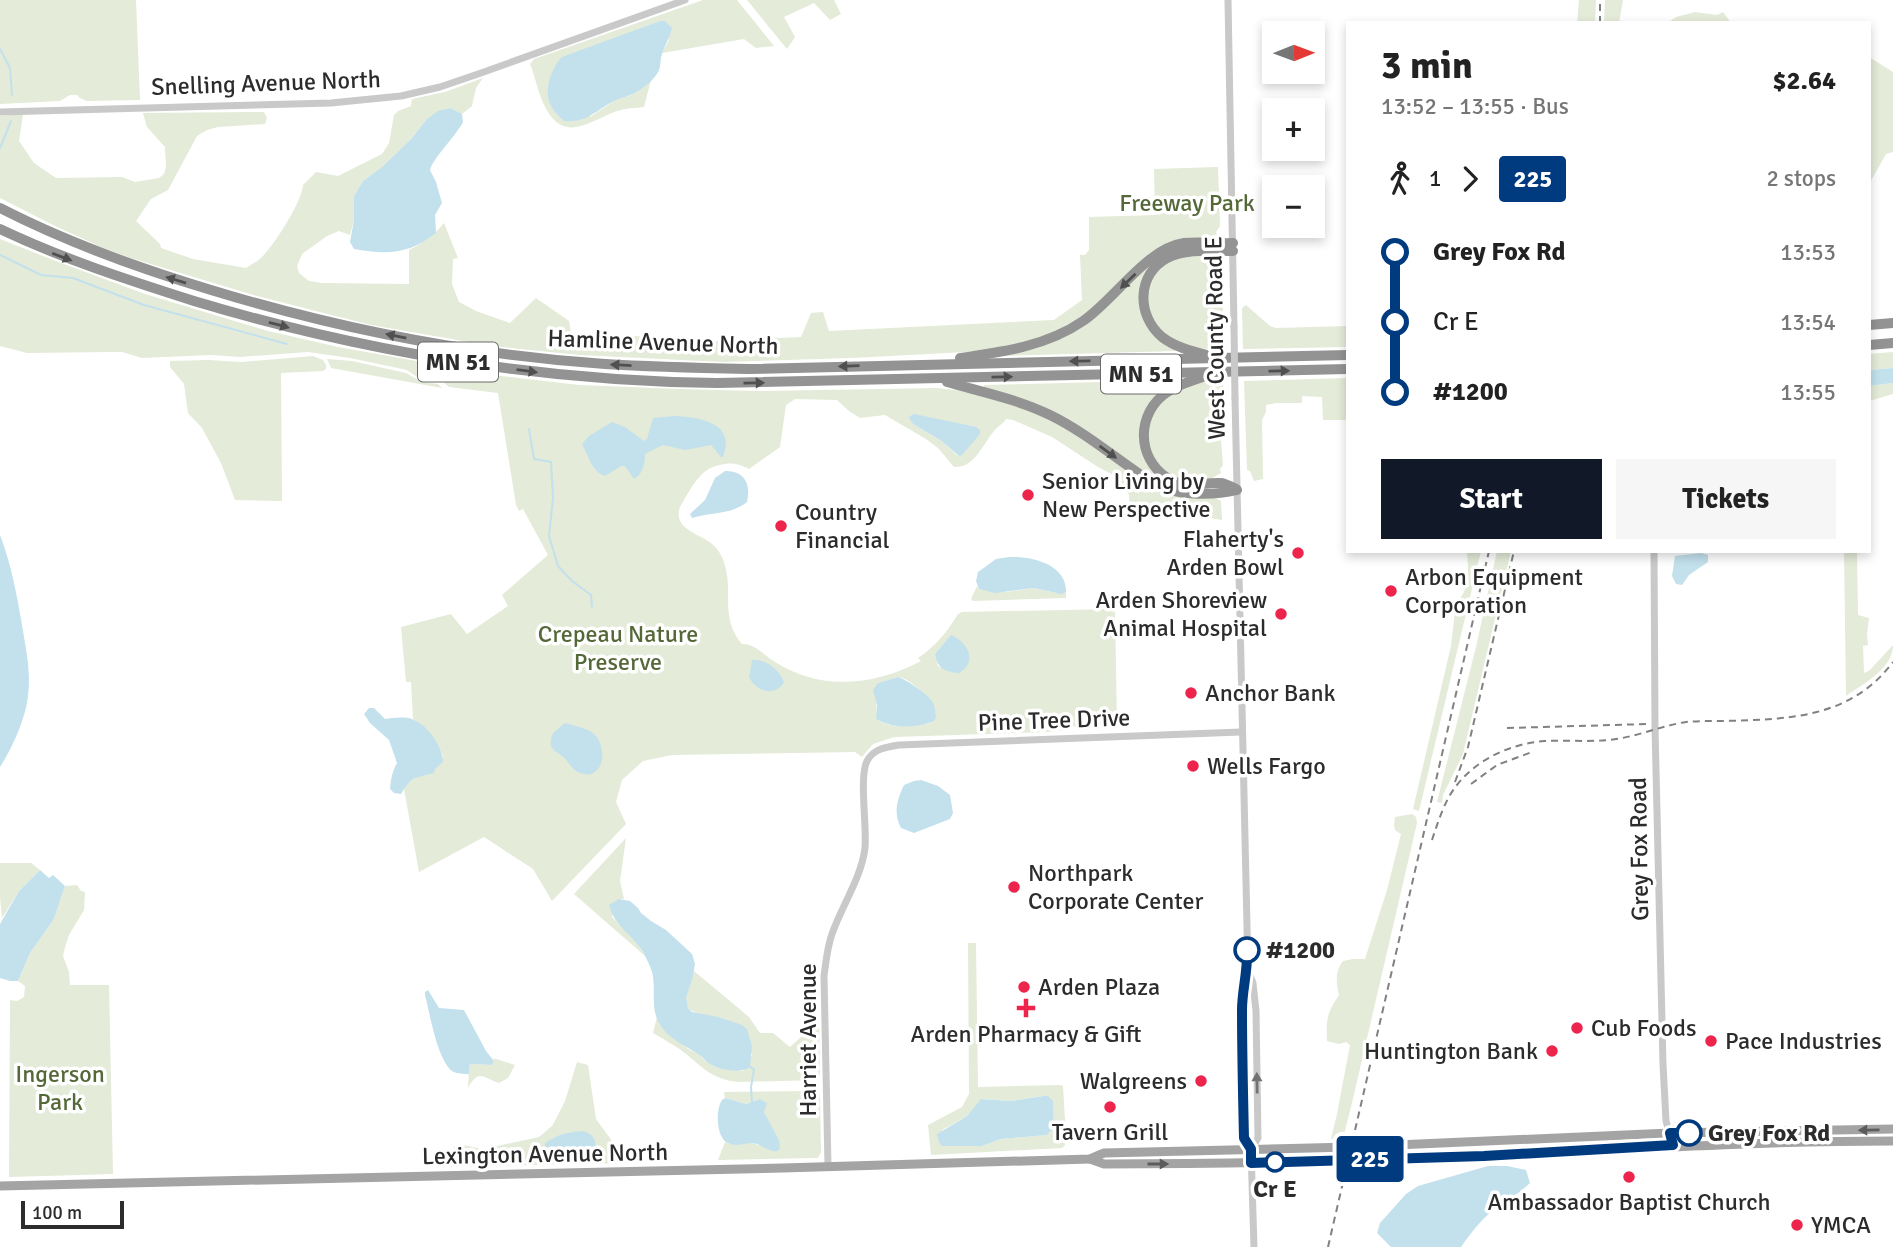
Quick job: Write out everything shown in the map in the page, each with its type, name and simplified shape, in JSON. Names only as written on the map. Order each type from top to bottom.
[{"type":"highway","name":"Hamline Avenue North","points":[[0,208],[95,251],[172,278],[308,317],[431,343],[546,359],[662,367],[748,369],[1346,355]]},
{"type":"highway","name":"Hamline Avenue North","points":[[0,229],[54,254],[102,271],[230,311],[329,337],[480,366],[570,376],[683,383],[1346,369]]},
{"type":"highway","points":[[917,364],[1014,349],[1047,339],[1070,329],[1094,313],[1163,250],[1183,243],[1233,247]]},
{"type":"highway","points":[[1221,358],[1189,351],[1163,338],[1150,324],[1143,306],[1143,292],[1154,268],[1168,258],[1188,252],[1233,247]]},
{"type":"highway","points":[[1871,325],[1893,323]]},
{"type":"highway","points":[[1871,345],[1893,343]]},
{"type":"highway","points":[[1215,372],[1179,386],[1163,396],[1150,410],[1146,419],[1143,441],[1153,465],[1173,481],[1191,485],[1223,483],[1237,489]]},
{"type":"highway","points":[[934,379],[998,395],[1052,416],[1159,487],[1170,491],[1197,494],[1222,493],[1237,489]]},
{"type":"main road","name":"Lexington Avenue North","points":[[0,1186],[828,1166],[1090,1158],[1104,1153],[1351,1147],[1670,1133],[1893,1129]]},
{"type":"main road","name":"Lexington Avenue North","points":[[1090,1158],[1104,1164],[1251,1163],[1484,1156],[1673,1145],[1893,1141]]},
{"type":"street","name":"Snelling Avenue North","points":[[0,112],[331,103],[401,96],[481,74],[685,0]]},
{"type":"street","name":"West County Road E","points":[[1228,0],[1241,732],[1248,970],[1253,983],[1256,1011],[1258,1138],[1251,1149]]},
{"type":"street","name":"Grey Fox Road","points":[[1654,553],[1661,989],[1665,1110],[1673,1145]]},
{"type":"street","name":"Pine Tree Drive","points":[[872,755],[881,748],[899,745],[1241,732]]},
{"type":"street","name":"Harriet Avenue","points":[[828,1166],[824,976],[832,933],[862,863],[866,830],[864,771],[872,755]]},
{"type":"street","name":"West County Road E","points":[[1248,970],[1243,982],[1242,1010],[1244,1138],[1251,1149],[1254,1247]]},
{"type":"green space","points":[[0,0],[136,0],[140,100],[87,101],[77,95],[70,95],[60,101],[0,104]]},
{"type":"green space","points":[[703,0],[737,0],[774,46],[756,48],[744,39],[662,53],[669,40],[660,21],[624,35],[590,117],[617,99],[639,90],[651,80],[644,107],[620,110],[590,123],[572,127],[555,121],[548,112],[530,64],[534,59]]},
{"type":"green space","points":[[747,0],[834,0],[841,14],[830,20],[814,3],[784,17],[795,37],[787,49]]},
{"type":"green space","points":[[1579,0],[1596,0],[1595,21],[1577,21]]},
{"type":"green space","points":[[1605,0],[1623,0],[1619,21],[1604,21]]},
{"type":"green space","points":[[1695,12],[1717,15],[1723,12],[1730,21],[1670,21]]},
{"type":"green space","points":[[1871,58],[1893,72],[1893,152],[1886,154],[1871,180]]},
{"type":"green space","name":"Freeway Park","points":[[483,78],[476,88],[472,106],[462,114],[451,108],[426,120],[412,138],[363,181],[354,196],[354,220],[350,235],[339,231],[302,254],[297,266],[299,273],[309,281],[322,283],[409,284],[409,250],[428,239],[444,223],[458,258],[453,259],[452,284],[459,302],[510,323],[536,298],[569,321],[571,332],[713,341],[801,337],[811,313],[823,312],[829,331],[1054,320],[1082,300],[1080,255],[1085,255],[1089,250],[1089,217],[1155,215],[1154,169],[1218,167],[1220,226],[1217,234],[1212,237],[1177,241],[1095,308],[1034,341],[985,351],[723,362],[580,355],[492,346],[371,325],[257,296],[134,259],[101,247],[0,198],[0,116],[23,114],[19,141],[34,163],[56,178],[122,177],[135,182],[159,178],[166,167],[165,147],[147,127],[143,113],[264,112],[267,118],[265,124],[218,127],[197,136],[168,190],[151,199],[136,221],[161,248],[193,259],[246,268],[260,259],[272,245],[292,213],[303,185],[316,172],[338,176],[382,154],[389,143],[394,115],[411,106],[412,99],[445,92]]},
{"type":"green space","name":"Crepeau Nature Preserve","points":[[0,239],[145,294],[268,331],[338,347],[501,376],[579,385],[680,389],[757,391],[937,388],[981,393],[1055,420],[1152,487],[1216,498],[1221,501],[1222,520],[1137,519],[1130,515],[1129,495],[1115,476],[1052,437],[1013,420],[1006,419],[996,429],[973,460],[954,467],[938,448],[885,415],[860,418],[837,400],[795,399],[786,405],[780,447],[749,469],[731,463],[709,469],[696,481],[680,507],[680,521],[683,526],[712,544],[722,557],[727,576],[731,625],[742,644],[755,648],[775,662],[810,678],[847,682],[885,676],[921,661],[918,658],[936,644],[962,612],[1111,609],[1115,612],[1117,724],[1067,727],[1066,730],[1049,732],[894,737],[873,744],[862,757],[855,752],[672,755],[643,761],[622,780],[616,802],[626,824],[552,901],[533,869],[484,837],[419,872],[404,789],[418,776],[428,775],[439,765],[443,756],[431,736],[413,719],[411,682],[406,682],[401,627],[451,614],[467,634],[508,606],[502,595],[548,555],[523,509],[519,511],[516,505],[498,393],[449,387],[442,381],[417,377],[407,370],[308,352],[240,357],[211,355],[142,358],[122,352],[27,353],[0,346]],"holes":[[[910,416],[977,427],[979,428],[958,456],[940,440],[913,424]],[[951,636],[951,672],[938,666],[935,654]],[[898,677],[914,685],[928,696],[931,723],[896,726],[877,720],[878,683]]]},
{"type":"green space","points":[[1157,256],[1140,307],[1175,351],[1002,356],[1064,335]]},
{"type":"green space","points":[[1189,256],[1210,256],[1216,258],[1219,264],[1223,302],[1223,351],[1178,342],[1164,333],[1151,319],[1147,307],[1147,292],[1154,273],[1169,261]]},
{"type":"green space","points":[[1246,305],[1276,328],[1346,326],[1346,347],[1243,349],[1242,308]]},
{"type":"green space","points":[[1893,352],[1893,368],[1871,370],[1871,354]]},
{"type":"green space","points":[[313,356],[323,360],[326,369],[281,373],[282,501],[235,500],[221,463],[202,428],[188,413],[184,384],[170,367],[170,361],[241,362]]},
{"type":"green space","points":[[327,359],[352,361],[406,373],[422,382],[438,384],[442,388],[331,368]]},
{"type":"green space","points":[[1346,378],[1346,420],[1323,420],[1322,397],[1302,396],[1302,403],[1266,405],[1262,420],[1263,479],[1254,481],[1247,470],[1244,381]]},
{"type":"green space","points":[[1182,380],[1166,389],[1140,440],[1172,486],[1158,481],[1113,451],[984,387],[984,385]]},
{"type":"green space","points":[[1223,380],[1221,473],[1209,480],[1182,480],[1168,474],[1155,462],[1147,440],[1152,412],[1172,392],[1203,381]]},
{"type":"green space","points":[[1893,383],[1893,394],[1871,400],[1871,386]]},
{"type":"green space","points":[[1467,553],[1481,553],[1419,811],[1413,809],[1451,646],[1456,602],[1464,592],[1468,572]]},
{"type":"green space","points":[[1497,553],[1511,553],[1463,754],[1443,795],[1442,803],[1437,802]]},
{"type":"green space","points":[[1844,553],[1857,553],[1858,615],[1869,618],[1868,645],[1863,646],[1864,673],[1893,645],[1892,654],[1883,668],[1846,696]]},
{"type":"green space","points":[[977,586],[979,589],[1007,592],[1034,588],[1056,593],[1066,592],[1066,598],[973,601],[971,599]]},
{"type":"green space","points":[[1412,814],[1417,823],[1352,1103],[1343,1138],[1331,1139],[1350,1045],[1346,1042],[1339,1044],[1327,1041],[1328,1016],[1339,995],[1337,973],[1343,961],[1365,959],[1401,834],[1395,830],[1395,817]]},
{"type":"green space","points":[[626,838],[620,881],[624,899],[619,899],[612,917],[637,943],[645,956],[574,894]]},
{"type":"green space","points":[[0,863],[31,863],[40,870],[19,891],[2,918],[0,897]]},
{"type":"green space","name":"Ingerson Park","points":[[77,885],[85,892],[84,910],[69,935],[63,956],[70,985],[109,985],[113,1174],[9,1177],[10,1000],[17,1001],[24,997],[25,986],[18,981],[30,953],[54,919],[65,886]]},
{"type":"green space","points":[[968,943],[976,943],[978,1087],[1063,1086],[1065,1145],[1062,1148],[931,1155],[928,1125],[962,1107],[969,1094]],"holes":[[[1043,1096],[1053,1101],[1054,1127],[1047,1135],[1001,1139],[982,1146],[942,1146],[942,1130],[967,1116],[982,1099],[1011,1101]]]},
{"type":"green space","points":[[694,971],[749,1017],[760,1033],[773,1033],[790,1047],[819,1021],[820,1076],[817,1080],[738,1082],[720,1078],[653,1033],[657,1017],[661,1026],[704,1060],[716,1067],[743,1071],[752,1055],[733,1025],[725,1019],[696,1013],[687,1005],[686,998]]},
{"type":"green space","points":[[493,1058],[515,1065],[508,1078],[499,1083],[478,1076],[468,1088],[469,1066],[492,1065]]},
{"type":"green space","points":[[577,1062],[588,1065],[596,1119],[628,1163],[442,1167],[455,1146],[483,1149],[539,1137],[552,1126],[565,1101]],"holes":[[[571,1132],[560,1158],[540,1156],[553,1138]]]},
{"type":"green space","points":[[817,1091],[820,1095],[821,1152],[818,1158],[718,1160],[725,1142],[747,1142],[762,1146],[779,1140],[767,1120],[760,1099],[746,1104],[725,1098],[724,1092]]},
{"type":"water","points":[[665,21],[672,28],[661,56],[659,70],[651,81],[638,91],[585,118],[564,121],[557,114],[549,101],[548,90],[552,72],[562,57]]},
{"type":"water","points":[[451,108],[462,114],[463,122],[435,159],[430,170],[442,203],[435,215],[436,233],[417,245],[398,251],[354,249],[350,242],[354,196],[363,181],[412,138],[426,120],[438,111]]},
{"type":"water","points":[[1893,368],[1893,383],[1871,386],[1871,370]]},
{"type":"water","points":[[914,414],[977,427],[980,434],[959,456],[940,440],[913,424],[909,418]]},
{"type":"water","points":[[674,416],[704,420],[720,429],[725,436],[726,445],[723,457],[711,445],[685,450],[663,445],[645,454],[643,468],[634,479],[625,466],[605,476],[601,474],[594,467],[582,444],[589,436],[612,422],[625,427],[644,441],[653,418]]},
{"type":"water","points":[[725,471],[737,473],[745,480],[747,502],[728,511],[692,518],[690,514],[705,500],[715,478]]},
{"type":"water","points":[[0,535],[16,591],[29,687],[21,723],[0,767]]},
{"type":"water","points":[[1701,553],[1708,555],[1708,562],[1689,575],[1682,585],[1676,584],[1672,576],[1675,556]]},
{"type":"water","points":[[1009,557],[1037,560],[1054,568],[1065,582],[1066,592],[1061,594],[1034,588],[995,593],[979,589],[976,581],[978,572],[996,559]]},
{"type":"water","points":[[951,635],[962,642],[968,652],[968,663],[959,673],[943,669],[935,654]]},
{"type":"water","points":[[752,660],[762,661],[775,669],[782,677],[782,685],[769,691],[756,686],[749,677]]},
{"type":"water","points":[[898,677],[929,697],[935,708],[934,721],[905,726],[890,725],[876,719],[877,705],[873,690],[878,683]]},
{"type":"water","points":[[369,708],[374,708],[385,719],[414,720],[429,732],[438,744],[443,762],[434,773],[412,780],[401,794],[390,789],[397,763],[389,740],[364,714]]},
{"type":"water","points":[[565,723],[589,731],[600,742],[602,758],[597,770],[592,774],[576,771],[551,747],[553,733]]},
{"type":"water","points":[[921,780],[938,786],[950,795],[953,813],[950,819],[914,833],[901,828],[897,806],[904,785]]},
{"type":"water","points":[[40,870],[49,878],[53,875],[65,886],[54,919],[30,953],[18,981],[0,978],[0,924],[19,891]]},
{"type":"water","points":[[619,899],[630,901],[692,954],[695,964],[686,998],[688,1008],[692,1012],[719,1017],[747,1029],[752,1046],[750,1067],[736,1071],[714,1066],[674,1040],[660,1025],[655,1013],[653,978],[649,964],[639,946],[611,912],[609,905]]},
{"type":"water","points":[[428,990],[439,1008],[464,1010],[494,1061],[492,1065],[471,1064],[469,1074],[452,1071],[438,1047],[425,995]]},
{"type":"water","points":[[1048,1096],[1053,1101],[1054,1127],[1047,1135],[1001,1139],[982,1146],[942,1146],[939,1142],[937,1134],[967,1116],[981,1099],[1011,1101]]},
{"type":"water","points":[[725,1098],[746,1104],[760,1099],[767,1103],[764,1112],[779,1140],[778,1151],[754,1143],[733,1145],[725,1142],[719,1131],[718,1118],[720,1105]]},
{"type":"water","points":[[583,1131],[594,1138],[595,1149],[573,1158],[539,1157],[545,1152],[545,1143],[550,1140],[564,1134]]},
{"type":"water","points":[[1488,1166],[1526,1170],[1530,1183],[1488,1215],[1461,1247],[1391,1247],[1377,1233],[1380,1223],[1406,1194],[1418,1186]]},
{"type":"waterway","points":[[0,49],[10,68],[12,95]]},
{"type":"waterway","points":[[0,148],[11,121]]},
{"type":"waterway","points":[[0,255],[41,275],[73,278],[144,305],[287,344]]},
{"type":"waterway","points":[[529,429],[534,459],[551,462],[553,498],[549,536],[558,566],[591,595],[592,607]]},
{"type":"waterway","points":[[750,1067],[754,1069],[752,1103]]},
{"type":"railway","points":[[1600,0],[1600,21]]},
{"type":"railway","points":[[1328,1247],[1489,553]]},
{"type":"railway","points":[[1455,782],[1468,747],[1514,553]]},
{"type":"railway","points":[[1432,840],[1450,795],[1458,784],[1478,765],[1503,751],[1544,741],[1618,739],[1686,722],[1771,719],[1816,712],[1857,695],[1876,681],[1893,662]]},
{"type":"railway","points":[[1507,728],[1649,724]]},
{"type":"railway","points":[[1471,784],[1497,765],[1532,752]]},
{"type":"bus line","name":"225","points":[[1247,950],[1248,970],[1243,982],[1242,1010],[1244,1138],[1251,1149],[1251,1163],[1484,1156],[1673,1145],[1670,1133],[1689,1133]]},
{"type":"place","name":"Senior Living by New Perspective","points":[[1028,495]]},
{"type":"place","name":"Country Financial","points":[[781,526]]},
{"type":"place","name":"Flaherty's Arden Bowl","points":[[1298,553]]},
{"type":"place","name":"Arbon Equipment Corporation","points":[[1391,591]]},
{"type":"place","name":"Arden Shoreview Animal Hospital","points":[[1281,614]]},
{"type":"place","name":"Anchor Bank","points":[[1191,693]]},
{"type":"place","name":"Wells Fargo","points":[[1193,766]]},
{"type":"place","name":"Northpark Corporate Center","points":[[1014,887]]},
{"type":"place","name":"#1200","points":[[1247,950]]},
{"type":"place","name":"Arden Plaza","points":[[1024,987]]},
{"type":"place","name":"Arden Pharmacy & Gift","points":[[1026,1008]]},
{"type":"place","name":"Cub Foods","points":[[1577,1028]]},
{"type":"place","name":"Pace Industries","points":[[1711,1041]]},
{"type":"place","name":"Huntington Bank","points":[[1552,1051]]},
{"type":"place","name":"Walgreens","points":[[1201,1081]]},
{"type":"place","name":"Tavern Grill","points":[[1110,1107]]},
{"type":"place","name":"Grey Fox Rd","points":[[1689,1133]]},
{"type":"place","name":"Cr E","points":[[1275,1162]]},
{"type":"place","name":"Ambassador Baptist Church","points":[[1629,1177]]},
{"type":"place","name":"YMCA","points":[[1797,1225]]}]
